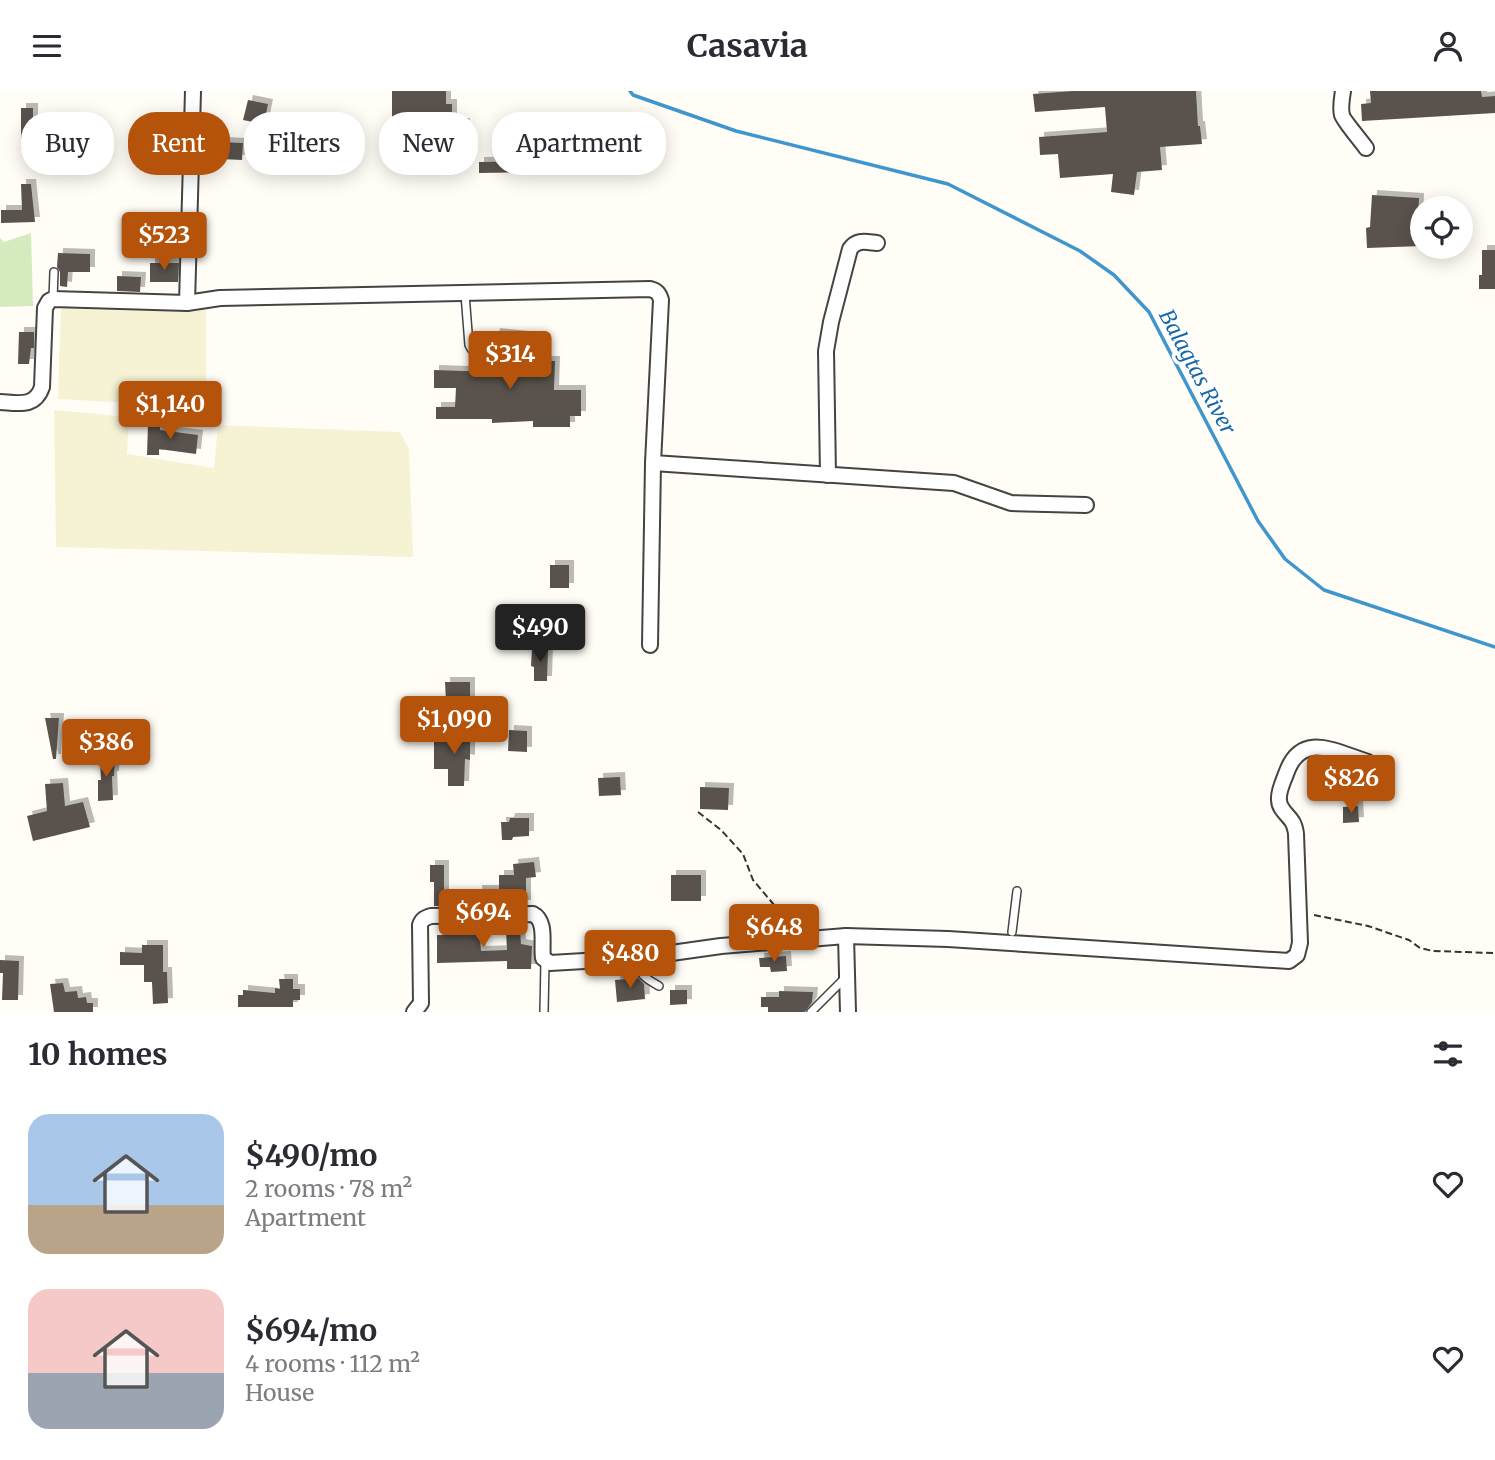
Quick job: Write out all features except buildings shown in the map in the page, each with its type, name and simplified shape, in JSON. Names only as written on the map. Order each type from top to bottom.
[{"type":"street","points":[[187,303],[193,91]]},
{"type":"street","points":[[1343,91],[1341,113],[1366,148]]},
{"type":"street","points":[[828,475],[828,335],[850,250],[855,243],[877,243]]},
{"type":"street","points":[[0,403],[31,402],[40,395],[45,308],[53,299],[187,303],[220,298],[637,289],[656,291],[661,300],[653,463],[650,645]]},
{"type":"street","points":[[653,463],[954,484],[1011,503],[1086,505]]},
{"type":"street","points":[[414,1012],[421,1003],[421,925],[425,918],[431,916],[537,916],[541,923],[542,954],[545,961],[557,964],[636,958],[789,939],[846,936],[1011,938],[1289,961],[1297,955],[1300,943],[1296,834],[1279,802],[1290,761],[1302,750],[1312,746],[1368,762]]},
{"type":"street","points":[[846,936],[848,1012]]},
{"type":"lane","points":[[53,299],[54,272]]},
{"type":"lane","points":[[466,293],[471,351],[475,355],[505,358]]},
{"type":"lane","points":[[1011,938],[1017,891]]},
{"type":"lane","points":[[636,958],[638,969],[659,986]]},
{"type":"lane","points":[[544,1012],[545,961]]},
{"type":"lane","points":[[811,1012],[847,975]]},
{"type":"path","points":[[698,812],[722,830],[743,854],[753,880],[781,913],[789,939]]},
{"type":"path","points":[[1299,912],[1368,926],[1433,951],[1493,953]]},
{"type":"shaded area","points":[[61,305],[206,308],[206,407],[58,399]]},
{"type":"shaded area","points":[[54,410],[129,417],[127,454],[214,468],[218,425],[400,432],[409,449],[413,557],[56,547]]},
{"type":"green space","points":[[31,233],[33,306],[0,307],[0,238],[4,242]]},
{"type":"waterway","name":"Balagtas River","points":[[630,91],[633,95],[736,131],[948,184],[1080,251],[1114,275],[1149,312],[1258,521],[1285,559],[1324,590],[1495,647]]}]
